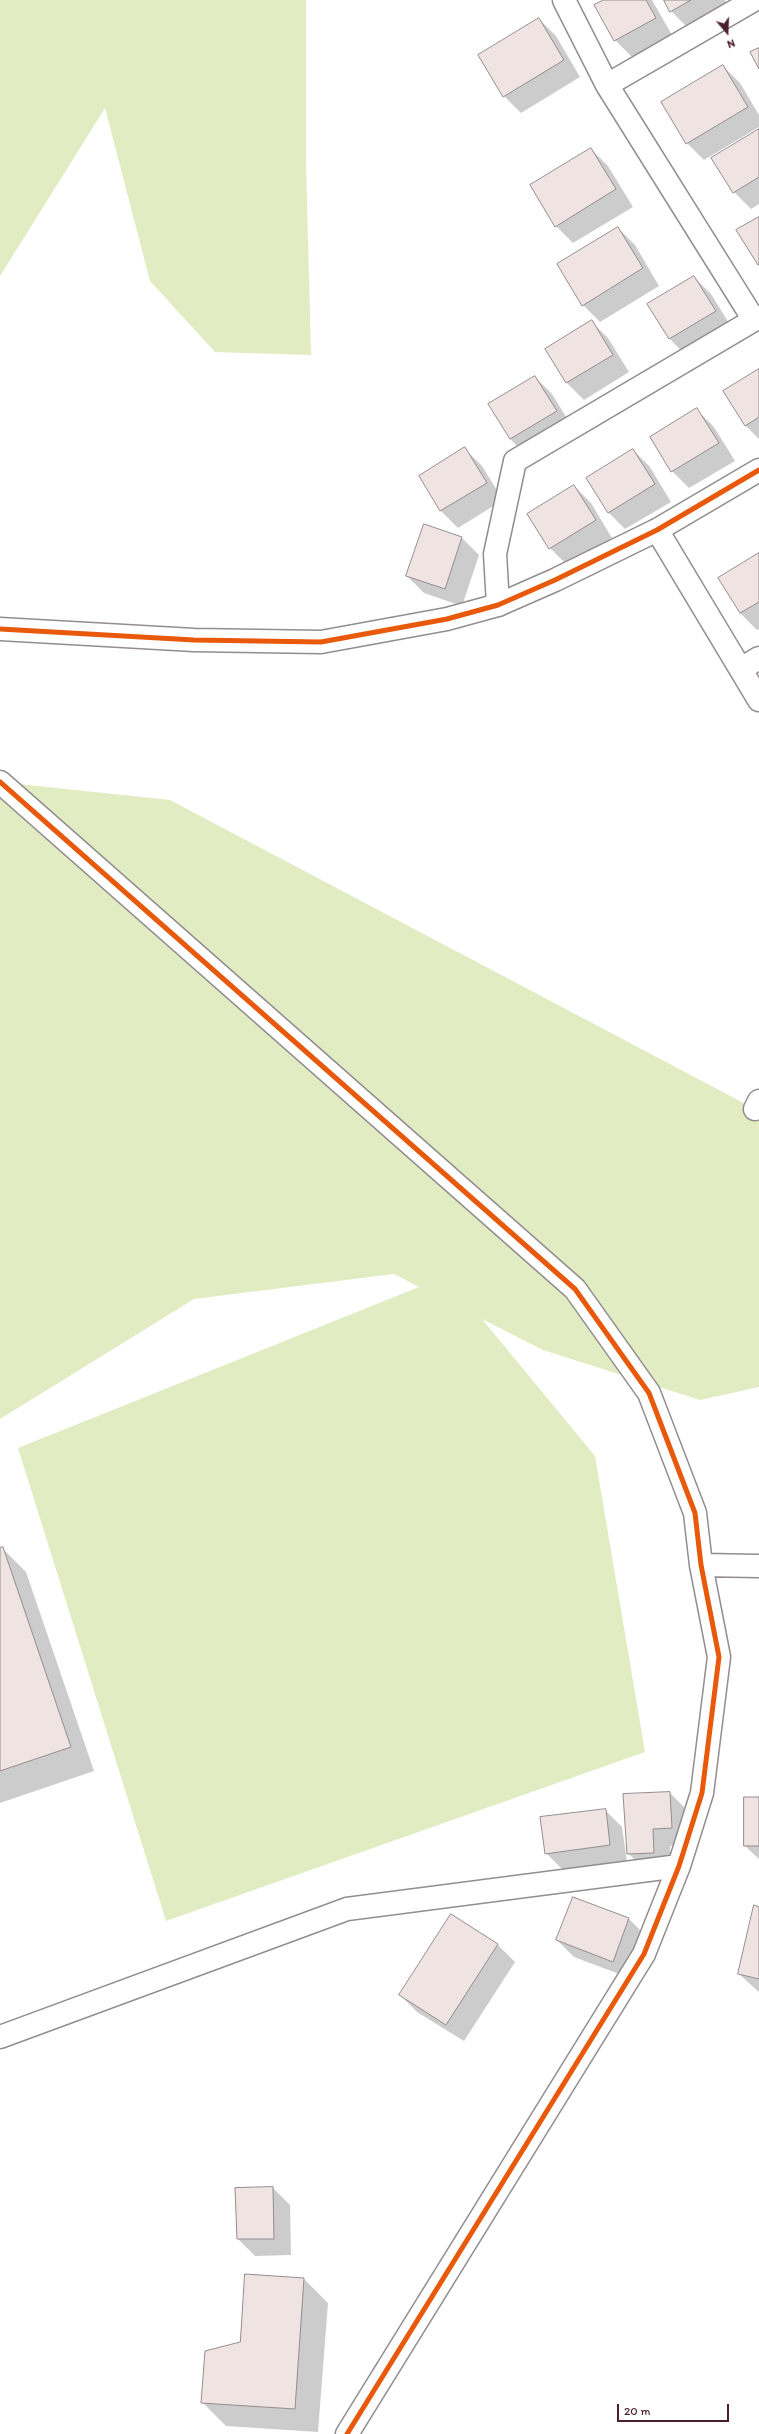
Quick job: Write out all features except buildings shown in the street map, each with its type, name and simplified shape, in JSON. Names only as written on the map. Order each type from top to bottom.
[{"type":"street","points":[[498,605],[495,554],[515,461],[757,319],[607,85],[564,0]]},
{"type":"street","points":[[607,85],[754,0]]},
{"type":"street","points":[[0,629],[194,640],[321,642],[446,619],[498,605],[657,530],[759,470]]},
{"type":"street","points":[[657,530],[750,664],[759,700]]},
{"type":"street","points":[[0,782],[575,1289],[649,1393],[695,1512],[701,1565],[719,1657],[702,1793],[679,1866],[644,1954],[347,2434]]},
{"type":"street","points":[[701,1565],[759,1566]]},
{"type":"street","points":[[0,2037],[347,1909],[679,1866]]},
{"type":"green space","points":[[0,0],[306,0],[306,164],[311,355],[215,352],[150,281],[105,108],[0,276]]},
{"type":"green space","points":[[0,782],[170,800],[755,1109],[759,1115],[759,1387],[700,1400],[543,1350],[482,1319],[595,1456],[645,1752],[166,1921],[18,1448],[419,1287],[394,1274],[194,1299],[0,1419]]},
{"type":"cycle path","points":[[0,629],[194,640],[321,642],[447,619],[498,605],[555,580],[657,530],[759,470]]},
{"type":"cycle path","points":[[0,782],[575,1289],[649,1393],[695,1513],[701,1565],[719,1657],[702,1793],[679,1866],[644,1954],[347,2434]]}]
